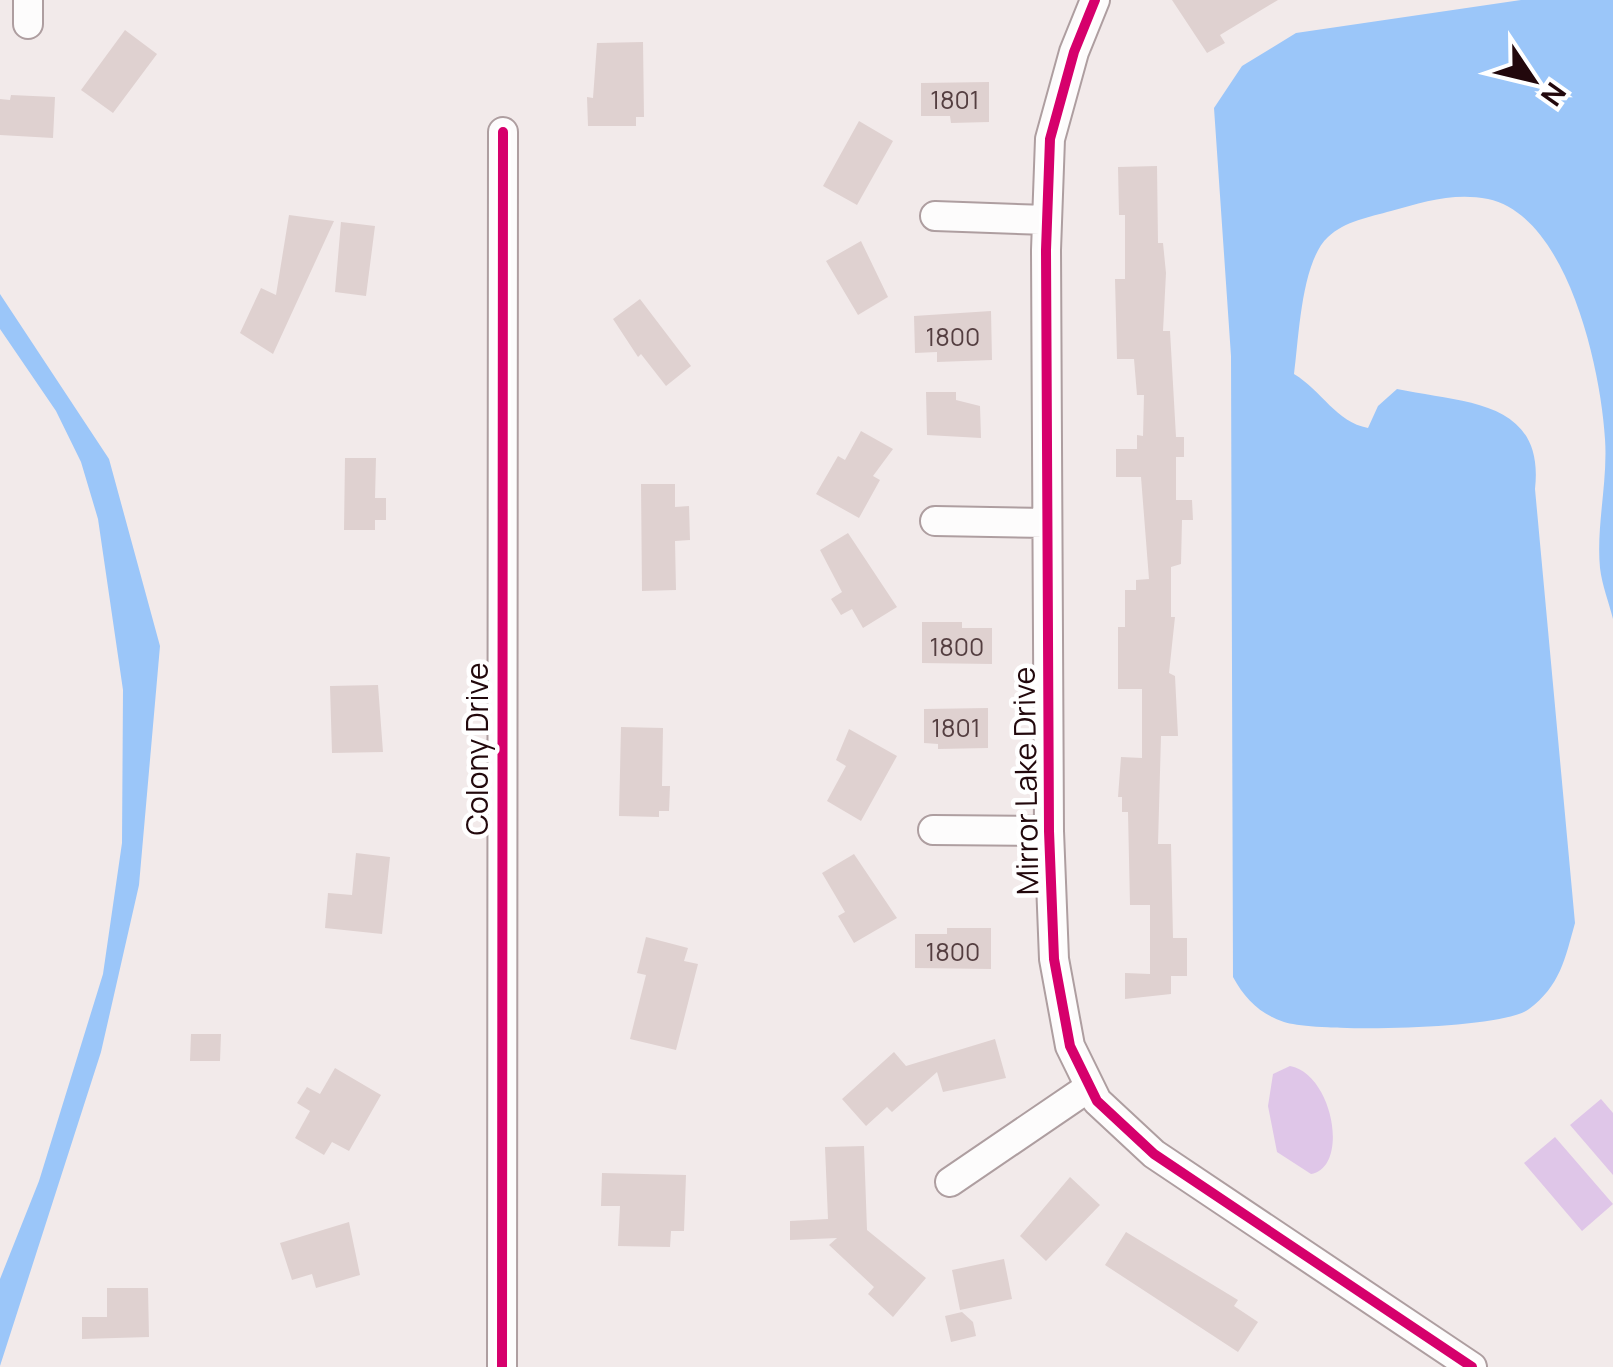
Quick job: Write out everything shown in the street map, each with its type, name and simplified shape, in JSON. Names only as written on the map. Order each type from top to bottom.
[{"type":"street","name":"Mirror Lake Drive","points":[[1095,0],[1074,52],[1050,139],[1047,220],[1049,830],[1054,958],[1070,1046],[1088,1088],[1154,1154],[1472,1367]]},
{"type":"street","name":"Colony Drive","points":[[502,1367],[503,132]]},
{"type":"street","points":[[935,216],[1047,220]]},
{"type":"street","points":[[935,521],[1047,524]]},
{"type":"street","points":[[933,830],[1049,830]]},
{"type":"street","points":[[950,1182],[1088,1088]]},
{"type":"shaded area","points":[[1290,1066],[1317,1085],[1331,1120],[1330,1155],[1323,1168],[1311,1174],[1277,1152],[1268,1106],[1273,1074]]},
{"type":"shaded area","points":[[1601,1099],[1613,1113],[1613,1175],[1570,1125]]},
{"type":"shaded area","points":[[1555,1137],[1613,1204],[1582,1231],[1524,1163]]},
{"type":"water","points":[[1521,0],[1613,0],[1613,619],[1600,568],[1605,455],[1602,410],[1587,337],[1559,264],[1539,234],[1516,211],[1488,199],[1451,197],[1350,223],[1328,237],[1312,264],[1307,282],[1294,374],[1338,413],[1368,428],[1378,406],[1397,389],[1494,410],[1527,437],[1535,459],[1575,923],[1555,981],[1529,1009],[1512,1016],[1409,1028],[1332,1028],[1284,1022],[1254,1005],[1233,977],[1231,356],[1214,108],[1242,66],[1296,33]]},
{"type":"water","points":[[0,294],[109,459],[160,646],[139,885],[101,1052],[0,1366],[0,1279],[39,1181],[103,974],[122,843],[123,690],[98,519],[81,462],[56,411],[0,329]]},
{"type":"building","points":[[1172,0],[1278,0],[1220,35],[1225,43],[1207,53]]},
{"type":"building","points":[[125,30],[157,54],[113,113],[81,90]]},
{"type":"building","points":[[643,42],[644,117],[636,117],[636,126],[588,126],[587,97],[593,98],[597,43]]},
{"type":"building","points":[[989,82],[989,122],[951,123],[950,116],[921,116],[921,83]]},
{"type":"building","points":[[11,95],[55,97],[53,138],[0,135],[0,99],[10,100]]},
{"type":"building","points":[[859,121],[893,141],[857,205],[823,186]]},
{"type":"building","points":[[1157,166],[1158,243],[1163,243],[1166,273],[1163,331],[1170,331],[1176,437],[1184,437],[1184,457],[1176,457],[1176,500],[1192,500],[1193,520],[1182,520],[1181,564],[1171,567],[1171,617],[1175,617],[1169,673],[1175,676],[1178,736],[1161,736],[1158,844],[1171,844],[1173,938],[1187,938],[1187,976],[1171,976],[1171,994],[1125,999],[1125,973],[1150,974],[1150,905],[1130,905],[1128,812],[1122,812],[1122,797],[1118,797],[1121,757],[1142,758],[1142,689],[1118,689],[1118,627],[1125,627],[1125,590],[1136,590],[1136,580],[1149,579],[1141,477],[1116,477],[1116,449],[1137,449],[1137,435],[1143,436],[1144,395],[1137,395],[1134,359],[1117,359],[1115,279],[1125,279],[1125,215],[1119,215],[1118,167]]},
{"type":"building","points":[[289,215],[334,221],[273,354],[240,333],[261,288],[276,295]]},
{"type":"building","points":[[341,222],[375,226],[366,296],[335,292]]},
{"type":"building","points":[[861,241],[888,297],[858,315],[826,261]]},
{"type":"building","points":[[640,299],[691,366],[666,386],[641,354],[638,357],[613,319]]},
{"type":"building","points":[[991,311],[992,360],[937,362],[937,352],[915,353],[914,316]]},
{"type":"building","points":[[926,392],[956,392],[956,400],[980,406],[981,438],[927,435]]},
{"type":"building","points":[[861,431],[893,449],[873,476],[880,480],[859,518],[816,494],[838,456],[845,460]]},
{"type":"building","points":[[345,458],[376,458],[375,498],[386,498],[386,520],[375,520],[375,530],[344,530]]},
{"type":"building","points":[[641,484],[675,484],[675,507],[689,506],[690,540],[675,541],[676,590],[642,591]]},
{"type":"building","points":[[848,533],[897,607],[863,628],[852,609],[841,615],[831,599],[842,592],[820,550]]},
{"type":"building","points":[[922,622],[962,622],[962,628],[992,628],[992,664],[922,663]]},
{"type":"building","points":[[378,685],[383,752],[332,753],[330,686]]},
{"type":"building","points":[[988,708],[988,748],[938,749],[938,744],[924,743],[924,709]]},
{"type":"building","points":[[621,727],[663,728],[662,786],[670,786],[669,811],[659,811],[659,817],[619,816]]},
{"type":"building","points":[[849,729],[897,756],[861,821],[827,801],[846,766],[836,760]]},
{"type":"building","points":[[356,853],[390,857],[382,934],[325,928],[328,893],[352,895]]},
{"type":"building","points":[[854,854],[897,918],[854,943],[838,916],[845,912],[822,873]]},
{"type":"building","points":[[947,928],[991,928],[991,969],[915,968],[915,934],[947,934]]},
{"type":"building","points":[[646,937],[688,948],[684,961],[698,964],[676,1050],[630,1039],[646,975],[637,973]]},
{"type":"building","points":[[191,1034],[221,1034],[220,1061],[190,1061]]},
{"type":"building","points":[[995,1039],[1006,1078],[943,1092],[937,1072],[892,1112],[887,1107],[866,1126],[842,1099],[894,1052],[906,1066]]},
{"type":"building","points":[[335,1068],[381,1095],[349,1151],[332,1142],[324,1155],[295,1138],[310,1111],[297,1103],[307,1087],[320,1094]]},
{"type":"building","points":[[864,1146],[867,1230],[926,1278],[893,1317],[868,1294],[874,1287],[829,1245],[837,1238],[790,1240],[790,1221],[828,1219],[825,1147]]},
{"type":"building","points":[[602,1173],[686,1175],[684,1231],[671,1231],[670,1247],[618,1246],[620,1206],[601,1206]]},
{"type":"building","points":[[1070,1177],[1100,1205],[1046,1261],[1020,1236]]},
{"type":"building","points":[[349,1222],[360,1275],[316,1288],[312,1274],[292,1280],[280,1243]]},
{"type":"building","points":[[1126,1232],[1238,1300],[1234,1306],[1258,1322],[1238,1352],[1105,1265]]},
{"type":"building","points":[[1004,1259],[1012,1299],[960,1310],[952,1270]]},
{"type":"building","points":[[107,1288],[148,1288],[149,1337],[82,1339],[82,1317],[107,1317]]},
{"type":"building","points":[[962,1312],[973,1322],[976,1336],[951,1342],[945,1316]]},
{"type":"cycle path","points":[[1095,0],[1074,52],[1050,139],[1046,250],[1049,831],[1054,959],[1070,1046],[1097,1101],[1154,1154],[1472,1367]]},
{"type":"cycle path","points":[[502,1367],[503,132]]}]
